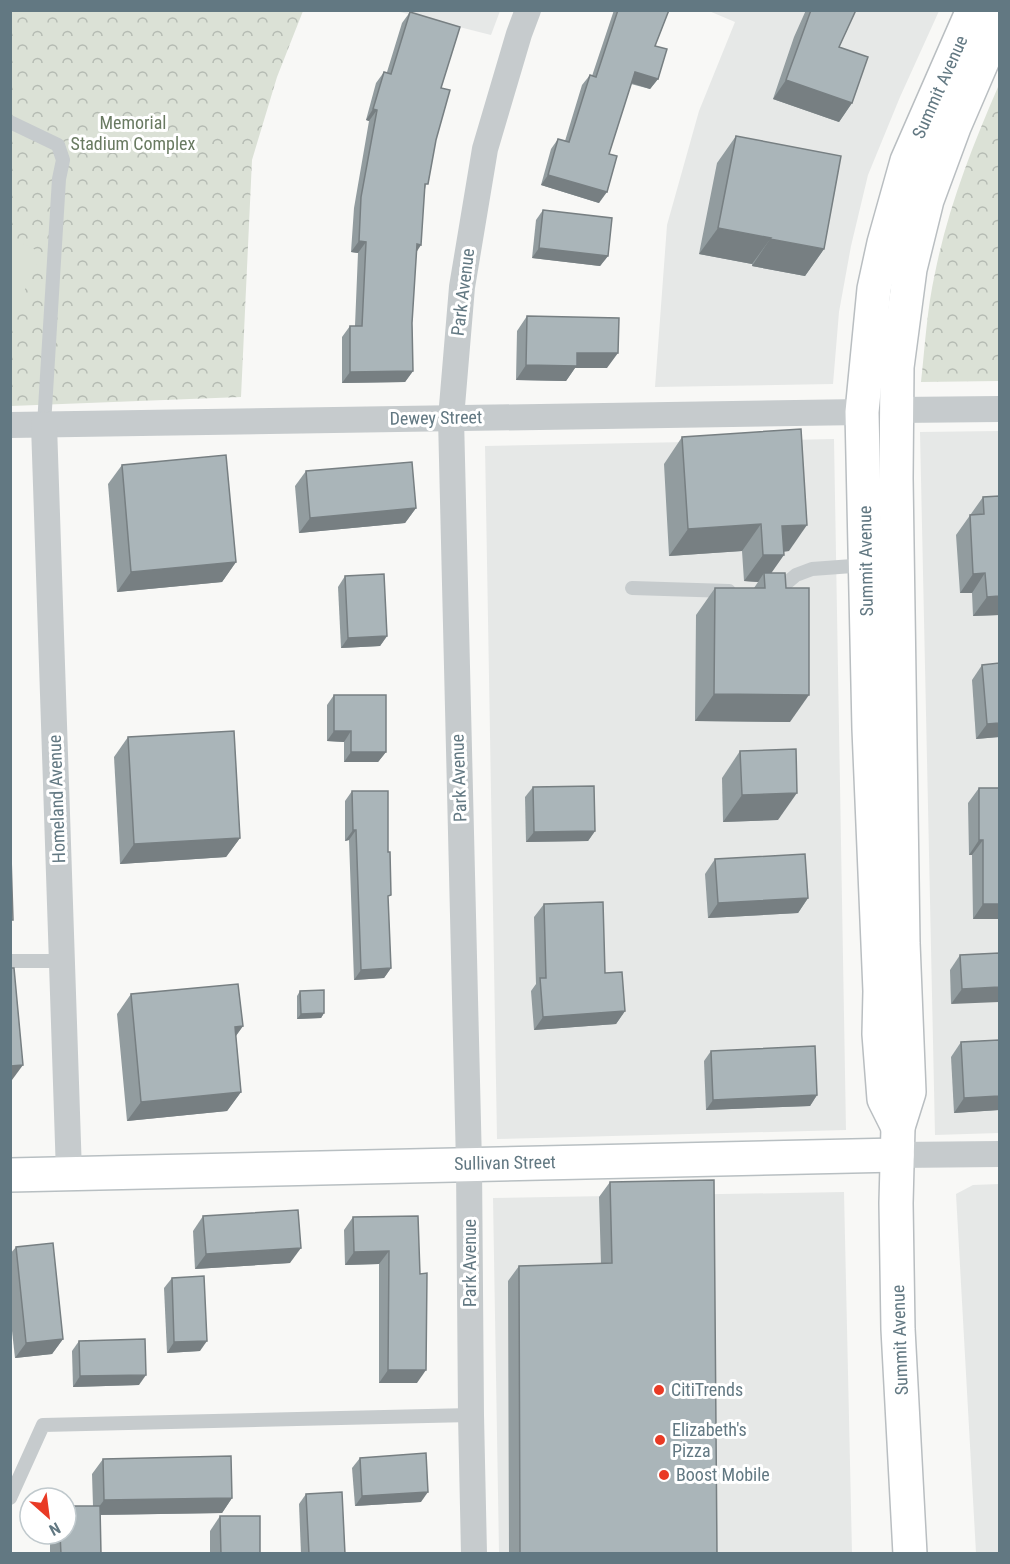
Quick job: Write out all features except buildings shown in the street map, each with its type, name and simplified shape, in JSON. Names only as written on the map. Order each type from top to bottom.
[{"type":"main road","name":"Summit Avenue","points":[[897,1141],[884,1099],[879,1035],[880,991],[869,729],[862,412],[874,288],[884,243],[907,161],[973,10]]},
{"type":"main road","name":"Summit Avenue","points":[[910,1554],[898,1329],[897,1141],[909,1092],[903,943],[897,367],[910,269],[927,200],[954,127],[999,20]]},
{"type":"main road","name":"Sullivan Street","points":[[10,1175],[469,1164],[897,1141]]},
{"type":"street","name":"Park Avenue","points":[[474,1554],[469,1164],[451,418],[462,287],[485,149],[528,10]]},
{"type":"street","points":[[897,410],[999,409]]},
{"type":"street","name":"Dewey Street","points":[[10,425],[862,412]]},
{"type":"street","name":"Homeland Avenue","points":[[44,425],[69,1173]]},
{"type":"street","name":"Sullivan Street","points":[[897,1141],[999,1154]]},
{"type":"lane","points":[[10,122],[58,145],[63,160],[59,178],[44,425]]},
{"type":"lane","points":[[632,588],[767,591],[783,586],[796,575],[812,569],[866,565]]},
{"type":"lane","points":[[10,961],[62,961]]},
{"type":"lane","points":[[10,1498],[43,1425],[471,1415]]},
{"type":"shaded area","points":[[396,11],[500,11],[491,35]]},
{"type":"shaded area","points":[[709,11],[939,11],[868,175],[851,246],[839,312],[833,384],[655,387],[667,225],[699,111],[735,22]]},
{"type":"shaded area","points":[[999,431],[999,1133],[935,1135],[920,432]]},
{"type":"shaded area","points":[[834,439],[846,1130],[497,1139],[485,446]]},
{"type":"shaded area","points":[[999,1184],[999,1553],[976,1553],[956,1194],[973,1185]]},
{"type":"shaded area","points":[[844,1192],[852,1553],[499,1553],[493,1198]]},
{"type":"green space","name":"Memorial Stadium Complex","points":[[10,11],[303,11],[277,77],[252,160],[241,397],[11,406]]},
{"type":"green space","points":[[998,87],[999,381],[921,382],[926,327],[940,249],[962,178]]},
{"type":"green space","points":[[11,238],[42,253],[11,319]]},
{"type":"place","name":"CitiTrends","points":[[659,1390]]},
{"type":"place","name":"Elizabeth's Pizza","points":[[660,1440]]},
{"type":"place","name":"Boost Mobile","points":[[664,1475]]}]
